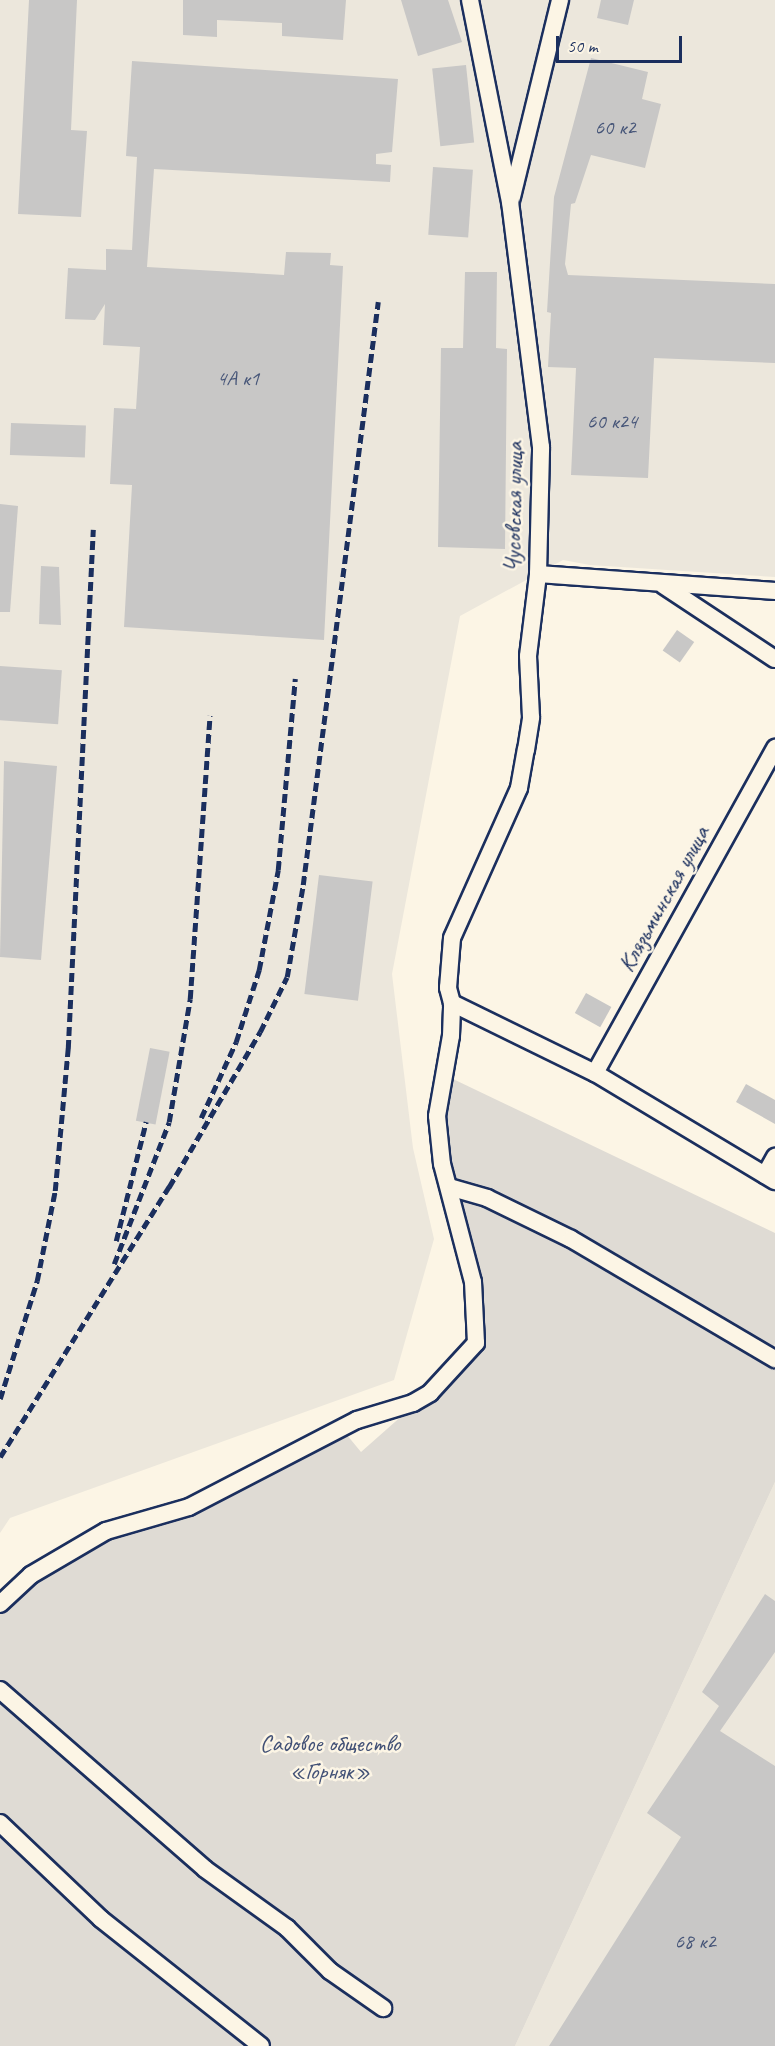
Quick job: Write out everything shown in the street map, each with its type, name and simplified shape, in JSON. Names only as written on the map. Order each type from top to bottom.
[{"type":"street","name":"Чусовская улица","points":[[0,1604],[31,1575],[106,1531],[189,1507],[288,1453],[357,1420],[386,1413],[430,1393],[476,1343],[473,1282],[442,1164],[437,1116],[451,1036],[452,1003],[448,988],[452,938],[519,788],[531,717],[528,656],[538,574],[541,447],[510,202],[470,0]]},
{"type":"street","points":[[510,202],[560,0]]},
{"type":"street","points":[[538,574],[775,591]]},
{"type":"street","points":[[661,584],[775,659]]},
{"type":"street","name":"Клязьминская улица","points":[[595,1073],[775,748]]},
{"type":"street","points":[[452,1003],[595,1073],[770,1178],[775,1156]]},
{"type":"street","points":[[449,1187],[487,1198],[571,1239],[775,1359]]},
{"type":"street","points":[[0,1690],[205,1869],[287,1928],[330,1971],[382,2008]]},
{"type":"street","points":[[0,1823],[101,1919],[261,2046]]},
{"type":"shaded area","points":[[0,0],[775,0],[775,577],[590,565],[563,560],[460,616],[392,974],[413,1148],[434,1239],[394,1380],[10,1518],[0,1533]]},
{"type":"shaded area","points":[[775,1482],[775,2046],[515,2046]]},
{"type":"green space","name":"Садовое общество «Горняк»","points":[[453,1079],[775,1233],[775,1343],[771,1359],[775,1362],[775,1482],[515,2046],[0,2046],[0,1613],[46,1569],[342,1429],[361,1452],[456,1368],[476,1343],[444,1127],[445,1100]]},
{"type":"building","points":[[29,0],[77,0],[71,130],[87,131],[81,217],[18,214]]},
{"type":"building","points":[[183,0],[346,0],[343,40],[282,36],[282,23],[217,20],[217,37],[183,35]]},
{"type":"building","points":[[401,0],[448,0],[462,42],[418,56]]},
{"type":"building","points":[[601,0],[634,0],[628,25],[597,18]]},
{"type":"building","points":[[591,58],[648,72],[642,99],[661,104],[645,168],[591,155],[575,203],[571,204],[565,264],[568,275],[775,284],[775,363],[654,358],[648,478],[571,475],[576,368],[548,367],[551,313],[547,312],[554,197]]},
{"type":"building","points":[[132,61],[398,79],[392,152],[376,154],[376,164],[391,165],[390,182],[154,169],[147,267],[284,275],[286,252],[331,253],[330,265],[343,266],[324,640],[124,627],[132,485],[110,484],[114,408],[136,409],[140,347],[103,345],[105,304],[95,320],[65,319],[68,268],[106,270],[106,249],[132,250],[137,157],[126,156]]},
{"type":"building","points":[[466,65],[474,143],[440,146],[432,69]]},
{"type":"building","points":[[433,167],[473,170],[468,238],[428,235]]},
{"type":"building","points":[[465,272],[497,272],[496,348],[507,349],[505,549],[438,547],[441,348],[463,348]]},
{"type":"building","points":[[11,423],[86,426],[85,458],[10,455]]},
{"type":"building","points":[[0,504],[18,506],[10,612],[0,612]]},
{"type":"building","points":[[41,566],[59,567],[61,625],[39,624]]},
{"type":"building","points":[[677,630],[694,642],[680,663],[663,650]]},
{"type":"building","points":[[0,666],[62,670],[58,724],[0,720]]},
{"type":"building","points":[[4,761],[57,766],[41,960],[0,957]]},
{"type":"building","points":[[319,875],[373,882],[358,1001],[304,994]]},
{"type":"building","points":[[586,993],[611,1007],[600,1027],[575,1013]]},
{"type":"building","points":[[150,1048],[170,1052],[156,1124],[136,1121]]},
{"type":"building","points":[[746,1084],[775,1100],[775,1124],[736,1102]]},
{"type":"building","points":[[765,1594],[775,1601],[775,1652],[720,1731],[775,1766],[775,2046],[549,2046],[681,1837],[647,1813],[719,1706],[702,1692]]},
{"type":"railway","points":[[0,1457],[169,1187],[260,1032],[287,977],[303,885],[378,302]]},
{"type":"railway","points":[[0,1399],[37,1281],[55,1191],[68,1049],[93,530]]},
{"type":"railway","points":[[201,1118],[236,1042],[259,970],[278,870],[295,679]]},
{"type":"railway","points":[[114,1264],[169,1122],[190,999],[210,716]]},
{"type":"railway","points":[[116,1241],[146,1122]]}]
